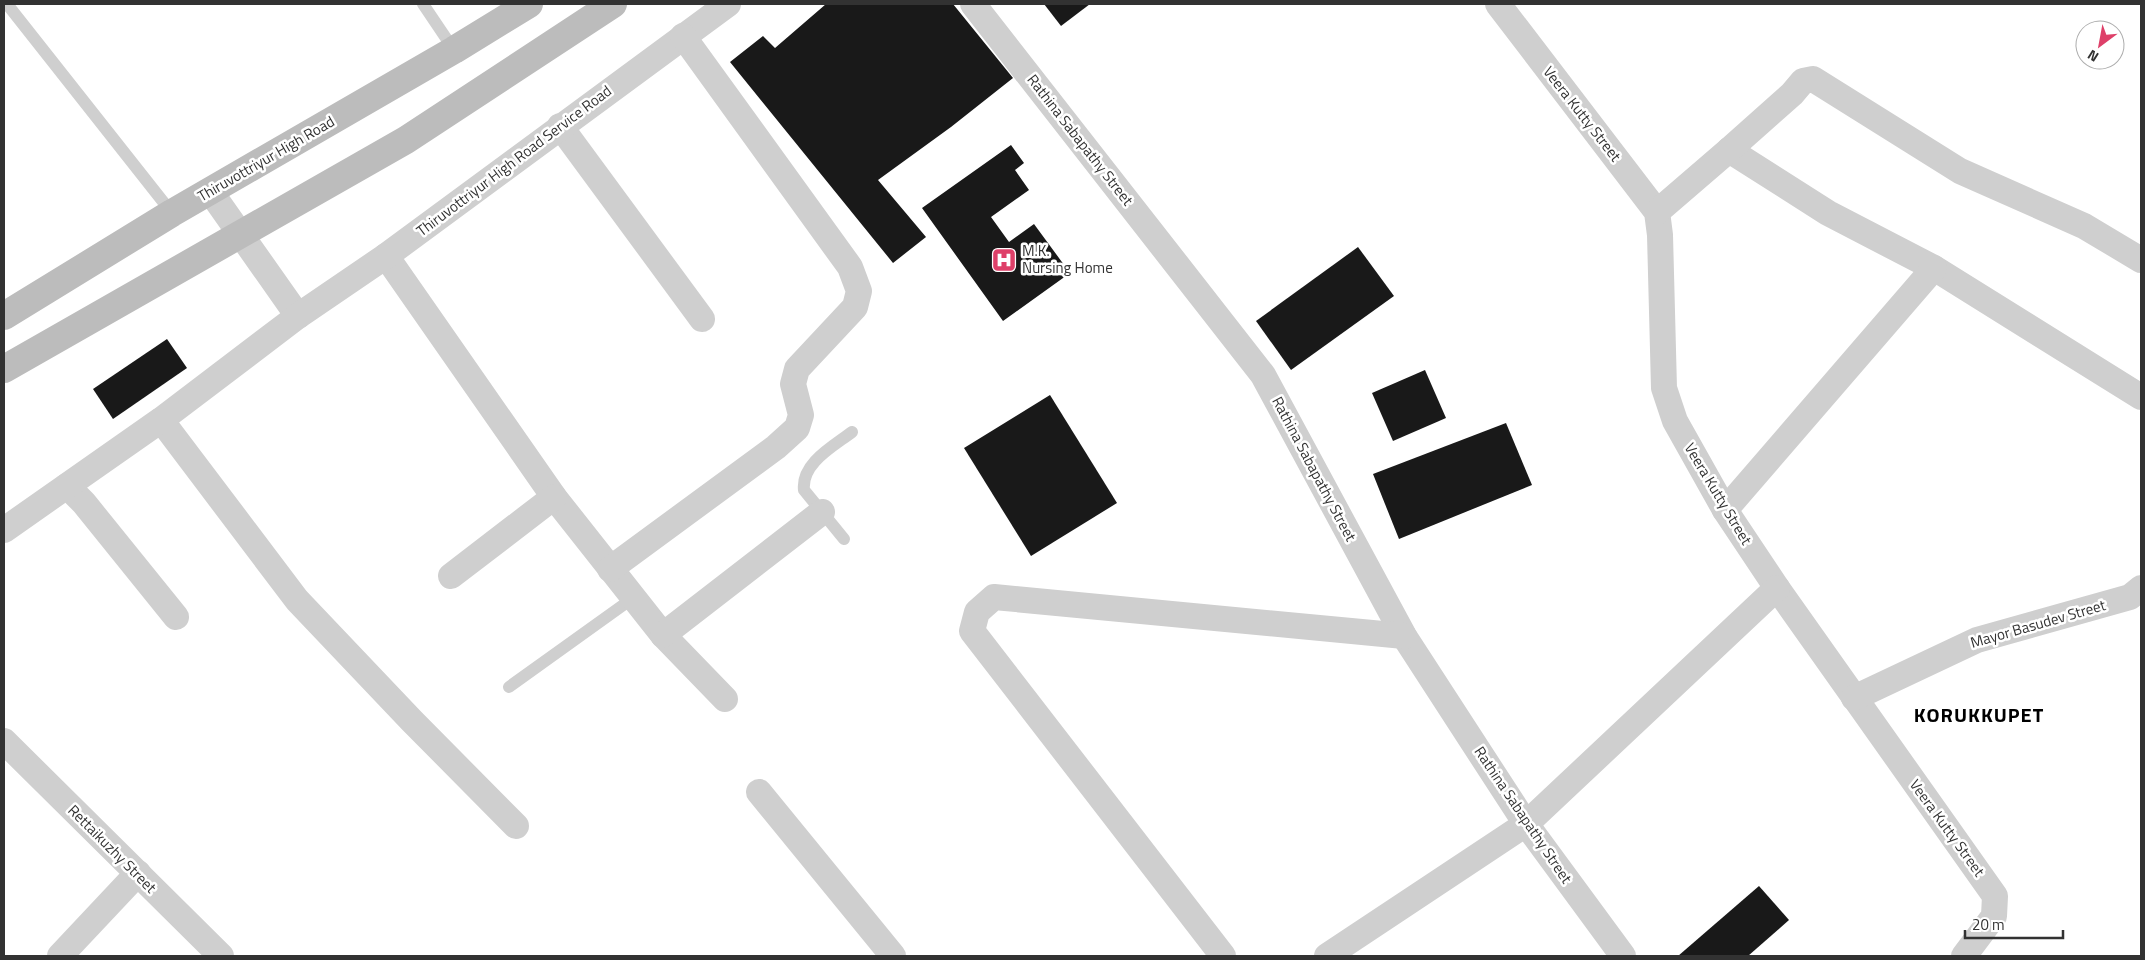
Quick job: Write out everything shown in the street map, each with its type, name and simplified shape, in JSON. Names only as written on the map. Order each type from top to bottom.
[{"type":"main road","name":"Thiruvottriyur High Road","points":[[4,316],[172,212],[454,50],[529,4]]},
{"type":"main road","points":[[4,370],[406,140],[612,4]]},
{"type":"street","name":"Thiruvottriyur High Road Service Road","points":[[4,530],[161,420],[298,316],[386,256],[728,4]]},
{"type":"street","name":"Rathina Sabapathy Street","points":[[973,4],[1263,375],[1404,636],[1526,824],[1622,956]]},
{"type":"street","name":"Veera Kutty Street","points":[[1498,4],[1657,212],[1660,235],[1664,388],[1675,421],[1724,510],[1854,698],[1995,896],[1994,916],[1964,956]]},
{"type":"street","points":[[610,569],[776,447],[797,428],[801,415],[793,384],[797,369],[856,306],[859,291],[850,267],[683,36]]},
{"type":"street","points":[[1657,212],[1792,94],[1802,81],[1813,79],[1960,171],[2084,226],[2141,260]]},
{"type":"street","points":[[560,126],[702,319]]},
{"type":"street","points":[[1729,150],[1828,213],[1934,268],[2141,397]]},
{"type":"street","points":[[210,191],[298,316]]},
{"type":"street","points":[[386,256],[554,497],[663,635],[725,699]]},
{"type":"street","points":[[1724,510],[1934,268]]},
{"type":"street","points":[[161,420],[297,600],[412,721],[516,826]]},
{"type":"street","points":[[67,486],[84,503],[176,617]]},
{"type":"street","points":[[451,576],[554,497]]},
{"type":"street","points":[[663,635],[822,512]]},
{"type":"street","points":[[1327,956],[1526,824],[1777,588]]},
{"type":"street","name":"Mayor Basudev Street","points":[[1854,698],[1977,640],[2130,597],[2141,588]]},
{"type":"street","points":[[1223,956],[972,630],[977,612],[994,597],[1404,636]]},
{"type":"street","name":"Rettaikuzhy Street","points":[[4,741],[221,956]]},
{"type":"street","points":[[759,792],[893,956]]},
{"type":"street","points":[[60,956],[138,873]]},
{"type":"lane","points":[[7,4],[172,212]]},
{"type":"lane","points":[[423,4],[454,50]]},
{"type":"lane","points":[[844,539],[804,490],[803,481],[817,459],[852,432]]},
{"type":"lane","points":[[509,686],[633,598]]},
{"type":"building","points":[[826,4],[953,4],[1013,78],[951,127],[878,180],[926,237],[893,263],[730,62],[763,36],[775,48]]},
{"type":"building","points":[[1044,4],[1090,4],[1061,26]]},
{"type":"building","points":[[1011,145],[1024,163],[1015,170],[1029,190],[991,217],[1009,242],[1034,224],[1070,273],[1003,321],[922,208]]},
{"type":"building","points":[[1358,247],[1394,296],[1291,370],[1256,321]]},
{"type":"building","points":[[167,339],[187,368],[113,419],[93,389]]},
{"type":"building","points":[[1425,370],[1446,418],[1393,441],[1372,393]]},
{"type":"building","points":[[1050,395],[1117,503],[1031,556],[964,448]]},
{"type":"building","points":[[1506,423],[1532,485],[1399,539],[1373,474]]},
{"type":"building","points":[[1759,886],[1789,920],[1748,956],[1678,956]]},
{"type":"place","name":"M.K. Nursing Home","points":[[1004,260]]},
{"type":"district","name":"KORUKKUPET","points":[[1979,715]]}]
